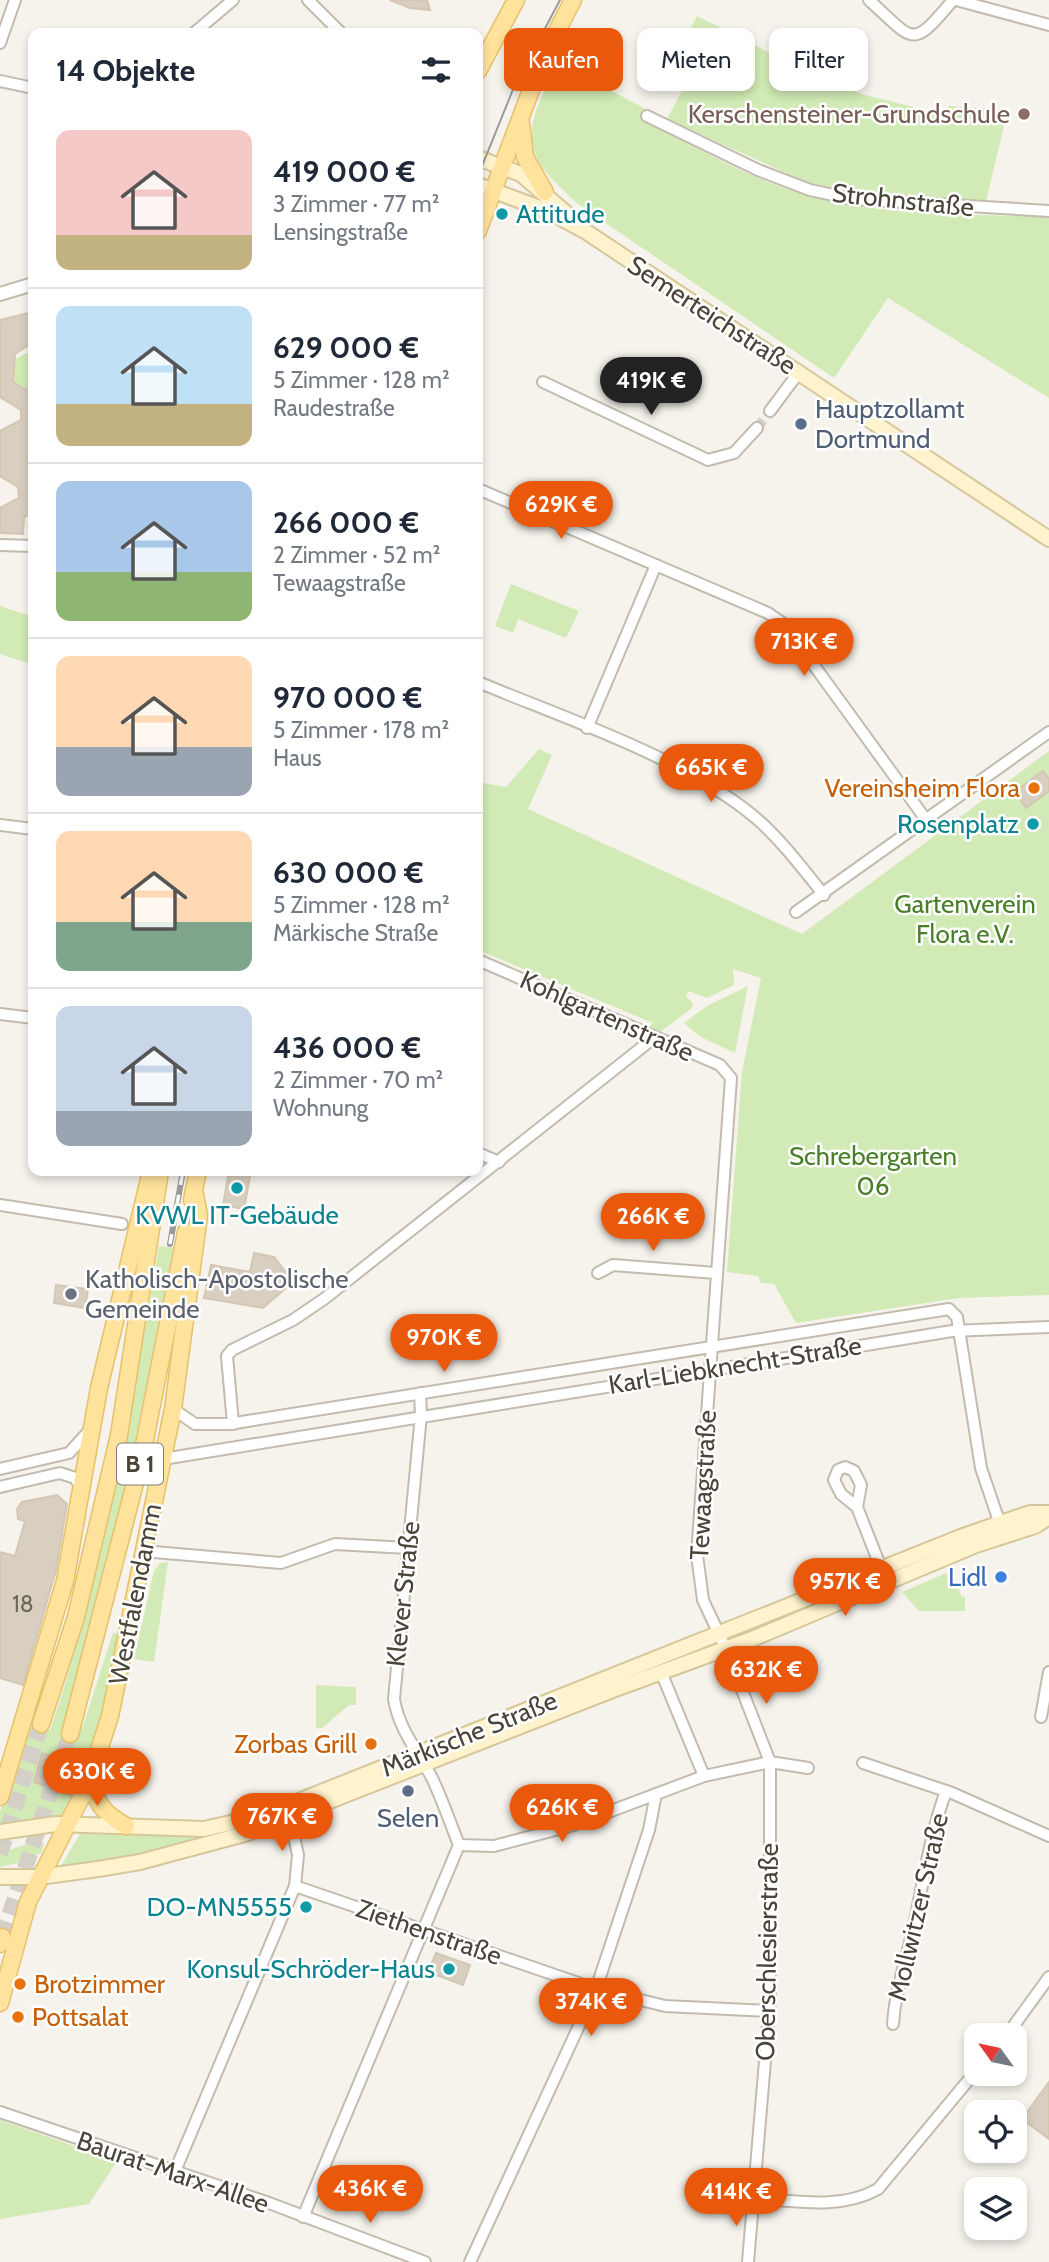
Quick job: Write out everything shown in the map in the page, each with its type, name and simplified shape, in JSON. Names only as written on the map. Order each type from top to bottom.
[{"type":"main road","points":[[483,62],[516,0]]},
{"type":"main road","points":[[485,187],[501,166],[522,111],[573,0]]},
{"type":"main road","points":[[522,111],[522,146],[527,162],[545,192]]},
{"type":"main road","name":"Semerteichstraße","points":[[483,160],[521,174],[545,192],[585,231]]},
{"type":"main road","name":"Semerteichstraße","points":[[485,187],[548,211],[585,231],[1049,539]]},
{"type":"main road","points":[[0,1797],[65,1581],[90,1428],[150,1176]]},
{"type":"main road","name":"Westfalendamm","points":[[41,1724],[79,1605],[119,1435],[159,1176]]},
{"type":"main road","name":"Westfalendamm","points":[[70,1734],[141,1460],[197,1176]]},
{"type":"main road","name":"Westfalendamm","points":[[0,2003],[16,1940],[39,1877],[68,1826],[95,1766],[119,1677],[142,1551],[173,1409],[199,1215],[194,1190]]},
{"type":"main road","name":"Märkische Straße","points":[[0,1877],[39,1877],[140,1862],[248,1833],[290,1818],[717,1632],[1030,1513],[1049,1515]]},
{"type":"main road","name":"Märkische Straße","points":[[0,1832],[55,1824],[204,1829],[246,1820],[726,1649],[976,1545],[1035,1526],[1049,1515]]},
{"type":"main road","points":[[0,1775],[16,1750]]},
{"type":"main road","points":[[95,1766],[96,1798],[105,1813],[126,1826]]},
{"type":"street","points":[[0,43],[16,0]]},
{"type":"street","points":[[200,28],[233,0]]},
{"type":"street","points":[[308,0],[336,28]]},
{"type":"street","points":[[869,0],[906,33],[916,36],[926,33],[955,0],[1049,25]]},
{"type":"street","points":[[0,80],[28,87]]},
{"type":"street","name":"Strohnstraße","points":[[647,116],[758,170],[810,190],[852,199],[1049,211]]},
{"type":"street","points":[[0,294],[28,286]]},
{"type":"street","points":[[770,411],[799,372]]},
{"type":"street","points":[[543,382],[708,460],[734,453],[757,428]]},
{"type":"street","points":[[483,491],[768,613],[784,625],[927,821]]},
{"type":"street","points":[[0,545],[28,545]]},
{"type":"street","points":[[587,728],[656,565]]},
{"type":"street","points":[[483,684],[690,773],[727,796],[782,844],[824,895]]},
{"type":"street","points":[[796,912],[824,895],[1049,732]]},
{"type":"street","points":[[0,825],[28,828]]},
{"type":"street","name":"Kohlgartenstraße","points":[[483,962],[720,1065],[731,1078]]},
{"type":"street","points":[[0,1014],[28,1017]]},
{"type":"street","points":[[483,1174],[655,1037]]},
{"type":"street","name":"Tewaagstraße","points":[[726,1649],[703,1600],[697,1555],[708,1369],[731,1078]]},
{"type":"street","points":[[483,1155],[499,1162]]},
{"type":"street","points":[[233,1447],[227,1356],[232,1349],[293,1320],[481,1176]]},
{"type":"street","points":[[0,1205],[122,1224]]},
{"type":"street","points":[[598,1273],[613,1265],[716,1273]]},
{"type":"street","name":"Karl-Liebknecht-Straße","points":[[173,1409],[195,1424],[231,1424],[710,1346],[954,1311],[960,1329]]},
{"type":"street","name":"Karl-Liebknecht-Straße","points":[[163,1459],[960,1329],[1049,1327]]},
{"type":"street","points":[[960,1329],[981,1468],[1000,1524]]},
{"type":"street","points":[[420,1393],[421,1415]]},
{"type":"street","name":"Klever Straße","points":[[421,1415],[394,1699],[396,1713],[459,1845]]},
{"type":"street","points":[[0,1469],[69,1453],[90,1428]]},
{"type":"street","points":[[0,1487],[60,1473],[75,1478],[82,1489]]},
{"type":"street","points":[[858,1507],[881,1568]]},
{"type":"street","points":[[142,1551],[281,1563],[335,1544],[408,1548]]},
{"type":"street","name":"Oberschlesierstraße","points":[[726,1649],[770,1762],[769,2011],[748,2262]]},
{"type":"street","points":[[661,1672],[704,1776]]},
{"type":"street","points":[[1041,1717],[1049,1672]]},
{"type":"street","points":[[303,2217],[459,1845],[494,1846],[574,1825],[704,1776],[770,1762],[808,1768]]},
{"type":"street","points":[[863,1763],[946,1791],[1049,1836]]},
{"type":"street","name":"Mollwitzer Straße","points":[[893,2024],[895,1993],[911,1936],[930,1839],[946,1791]]},
{"type":"street","points":[[470,2262],[596,1989],[649,1830],[656,1794]]},
{"type":"street","points":[[174,2171],[295,1886],[298,1855],[290,1818]]},
{"type":"street","name":"Ziethenstraße","points":[[295,1886],[596,1989],[665,2006],[769,2011]]},
{"type":"street","points":[[1016,2023],[1049,1976]]},
{"type":"street","points":[[755,2199],[842,2203],[871,2194],[964,2085]]},
{"type":"street","name":"Baurat-Marx-Allee","points":[[0,2112],[174,2171],[425,2262]]},
{"type":"green space","points":[[697,16],[721,28],[690,28]]},
{"type":"green space","points":[[755,45],[769,52],[769,91],[854,91],[933,112],[943,112],[949,106],[992,109],[1006,118],[986,201],[861,194],[808,183],[667,119],[682,91],[755,91]]},
{"type":"green space","points":[[544,91],[612,91],[657,115],[653,125],[745,172],[803,194],[893,210],[1049,217],[1049,398],[888,298],[834,378],[582,207],[561,188],[545,171],[536,156],[532,141],[537,108]]},
{"type":"green space","points":[[28,352],[28,391],[13,382],[14,360]]},
{"type":"green space","points":[[511,584],[579,611],[566,638],[518,619],[513,633],[495,626]]},
{"type":"green space","points":[[0,606],[28,615],[28,663],[0,654]]},
{"type":"green space","points":[[539,749],[552,755],[528,809],[802,934],[1049,751],[1049,1295],[959,1298],[796,1323],[774,1284],[761,1283],[758,1276],[727,1272],[742,1072],[761,978],[733,969],[734,985],[707,998],[688,991],[686,996],[693,1004],[692,1008],[659,1033],[648,1028],[653,1023],[483,952],[483,783],[506,787]]},
{"type":"green space","points":[[748,986],[735,1053],[699,1036],[684,1023],[707,1006]]},
{"type":"green space","points":[[159,1246],[173,1248],[137,1432],[95,1615],[60,1735],[73,1734],[83,1726],[113,1633],[122,1633],[90,1763],[67,1815],[0,1826],[0,1812],[33,1715],[50,1731],[86,1612],[127,1430]]},
{"type":"green space","points":[[168,1562],[154,1662],[134,1659],[154,1571],[160,1563]]},
{"type":"green space","points":[[951,1571],[962,1597],[965,1596],[965,1611],[919,1611],[902,1592]]},
{"type":"green space","points":[[316,1685],[356,1687],[356,1705],[349,1705],[322,1728],[316,1728]]},
{"type":"green space","points":[[80,1834],[192,1837],[195,1843],[59,1869]]},
{"type":"green space","points":[[33,1842],[44,1843],[42,1852],[26,1861],[0,1867],[0,1853]]},
{"type":"green space","points":[[0,2120],[117,2161],[89,2204],[0,2219]]},
{"type":"building","points":[[390,0],[427,0],[430,10],[410,8]]},
{"type":"building","points":[[28,313],[28,346],[15,354],[13,382],[28,391],[28,515],[24,517],[23,534],[0,533],[0,508],[19,498],[18,487],[0,476],[0,431],[21,420],[21,410],[0,397],[0,320]]},
{"type":"building","name":"Vereinsheim Flora","points":[[1043,771],[1049,779],[1049,791],[1026,808],[1015,792]]},
{"type":"building","name":"KVWL IT-Gebäude","points":[[228,1176],[250,1176],[244,1209],[223,1205]]},
{"type":"building","points":[[254,1253],[274,1257],[293,1282],[263,1308],[204,1298],[211,1265],[250,1272]]},
{"type":"building","name":"Katholisch-Apostolische Gemeinde","points":[[56,1285],[88,1289],[85,1308],[54,1303]]},
{"type":"building","points":[[57,1495],[67,1504],[56,1570],[23,1685],[0,1678],[0,1552],[15,1556],[25,1521],[18,1519],[17,1509],[22,1502]]},
{"type":"building","points":[[42,1753],[82,1766],[71,1795],[34,1782]]},
{"type":"building","name":"Konsul-Schröder-Haus","points":[[436,1953],[470,1965],[463,1985],[428,1972]]},
{"type":"building","points":[[1049,2082],[1049,2139],[1027,2123],[1027,2112]]},
{"type":"tunnel","points":[[757,428],[770,411]]},
{"type":"tunnel","points":[[0,1854],[41,1724]]},
{"type":"tunnel","points":[[2,1937],[70,1734]]},
{"type":"tram line","points":[[483,164],[514,87],[560,0]]},
{"type":"railway","points":[[170,1244],[182,1176]]},
{"type":"place","name":"Kerschensteiner-Grundschule","points":[[1024,114]]},
{"type":"place","name":"Attitude","points":[[502,214]]},
{"type":"place","name":"Hauptzollamt Dortmund","points":[[801,424]]},
{"type":"place","name":"Vereinsheim Flora","points":[[1034,788]]},
{"type":"place","name":"Rosenplatz","points":[[1033,824]]},
{"type":"place","name":"KVWL IT-Gebäude","points":[[237,1188]]},
{"type":"place","name":"Katholisch-Apostolische Gemeinde","points":[[71,1294]]},
{"type":"place","name":"Lidl","points":[[1001,1577]]},
{"type":"place","name":"Zorbas Grill","points":[[371,1744]]},
{"type":"place","name":"Selen","points":[[408,1791]]},
{"type":"place","name":"DO-MN5555","points":[[306,1907]]},
{"type":"place","name":"Konsul-Schröder-Haus","points":[[449,1969]]},
{"type":"place","name":"Brotzimmer","points":[[20,1984]]},
{"type":"place","name":"Pottsalat","points":[[18,2017]]},
{"type":"park label","name":"Gartenverein Flora e.V.","points":[[965,919]]},
{"type":"park label","name":"Schrebergarten 06","points":[[873,1171]]}]
